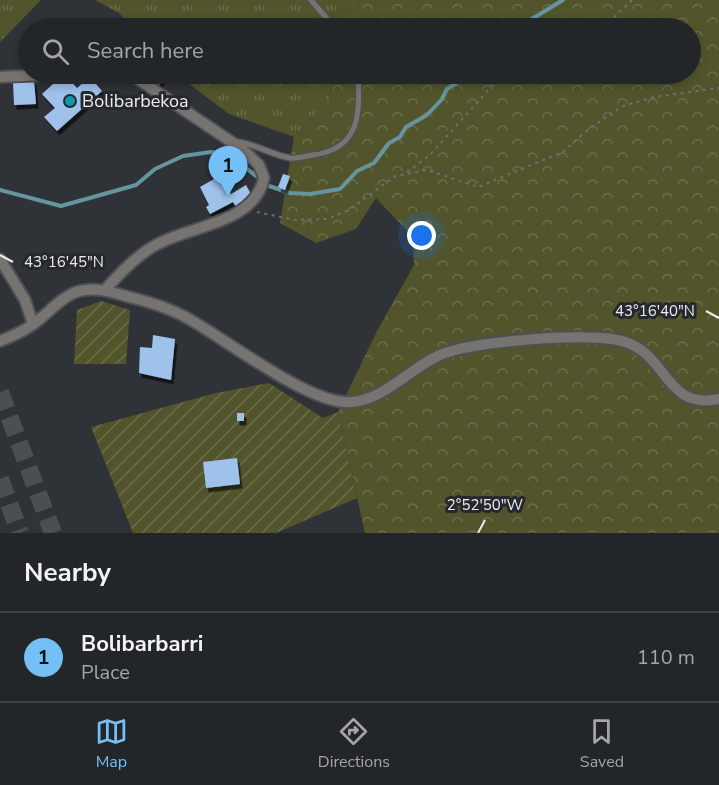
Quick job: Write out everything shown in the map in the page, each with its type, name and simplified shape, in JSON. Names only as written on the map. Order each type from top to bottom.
[{"type":"street","points":[[0,77],[18,76]]},
{"type":"street","points":[[105,290],[153,246],[192,228],[239,213],[255,200],[263,183],[258,165],[242,149],[142,84]]},
{"type":"street","points":[[0,259],[25,300],[33,324]]},
{"type":"street","points":[[0,341],[33,324],[74,293],[105,290],[155,304],[187,318],[295,384],[331,400],[365,400],[444,353],[484,345],[583,338],[612,339],[640,347],[653,358],[668,381],[690,399],[706,402],[719,399]]},
{"type":"lane","points":[[311,0],[326,18]]},
{"type":"lane","points":[[229,142],[248,143],[291,158],[324,154],[348,141],[359,115],[358,84]]},
{"type":"path","points":[[613,18],[632,0]]},
{"type":"path","points":[[404,174],[429,156],[494,84]]},
{"type":"path","points":[[239,213],[260,212],[295,220],[327,219],[349,210],[377,187],[395,176],[427,170],[478,187],[563,152],[590,128],[623,106],[654,97],[719,88]]},
{"type":"green space","points":[[0,0],[41,0],[23,18],[18,18],[18,24],[0,42]]},
{"type":"green space","points":[[95,0],[360,0],[359,7],[311,18],[124,18]]},
{"type":"green space","points":[[360,0],[719,0],[719,533],[365,533],[338,412],[377,331],[414,265],[413,237],[376,198],[356,229],[316,243],[280,223],[294,137],[330,99],[332,84],[701,84],[701,18],[311,18],[359,7]]},
{"type":"green space","points":[[189,84],[332,84],[330,99],[294,137],[229,114]]},
{"type":"green space","points":[[101,301],[130,310],[126,364],[74,364],[77,310]]},
{"type":"green space","points":[[269,383],[323,418],[338,412],[357,498],[276,533],[133,533],[91,427],[216,393]]},
{"type":"building","points":[[13,82],[34,84],[36,104],[14,105]]},
{"type":"building","name":"Bolibarbekoa","points":[[53,84],[73,84],[77,88],[82,84],[96,84],[102,91],[57,131],[44,117],[55,108],[42,94]]},
{"type":"building","points":[[283,174],[290,176],[285,190],[278,187]]},
{"type":"building","points":[[221,175],[231,194],[246,185],[253,198],[236,207],[233,202],[210,214],[206,207],[209,205],[200,187]]},
{"type":"building","points":[[153,335],[175,339],[171,380],[139,373],[140,347],[152,348]]},
{"type":"building","points":[[237,413],[244,413],[244,421],[237,421]]},
{"type":"building","points":[[237,458],[240,484],[206,488],[203,462]]},
{"type":"waterway","points":[[533,18],[563,0]]},
{"type":"waterway","points":[[0,190],[61,206],[136,185],[155,169],[183,156],[211,152],[223,153],[269,186],[290,193],[310,194],[340,189],[357,171],[374,163],[389,143],[400,137],[406,127],[427,115],[442,99],[447,89],[455,84]]},
{"type":"tunnel","points":[[0,392],[53,533]]},
{"type":"tunnel","points":[[0,479],[20,533]]},
{"type":"place","name":"Bolibarbekoa","points":[[70,101]]},
{"type":"place","name":"Bolibarbarri","points":[[228,196]]}]
